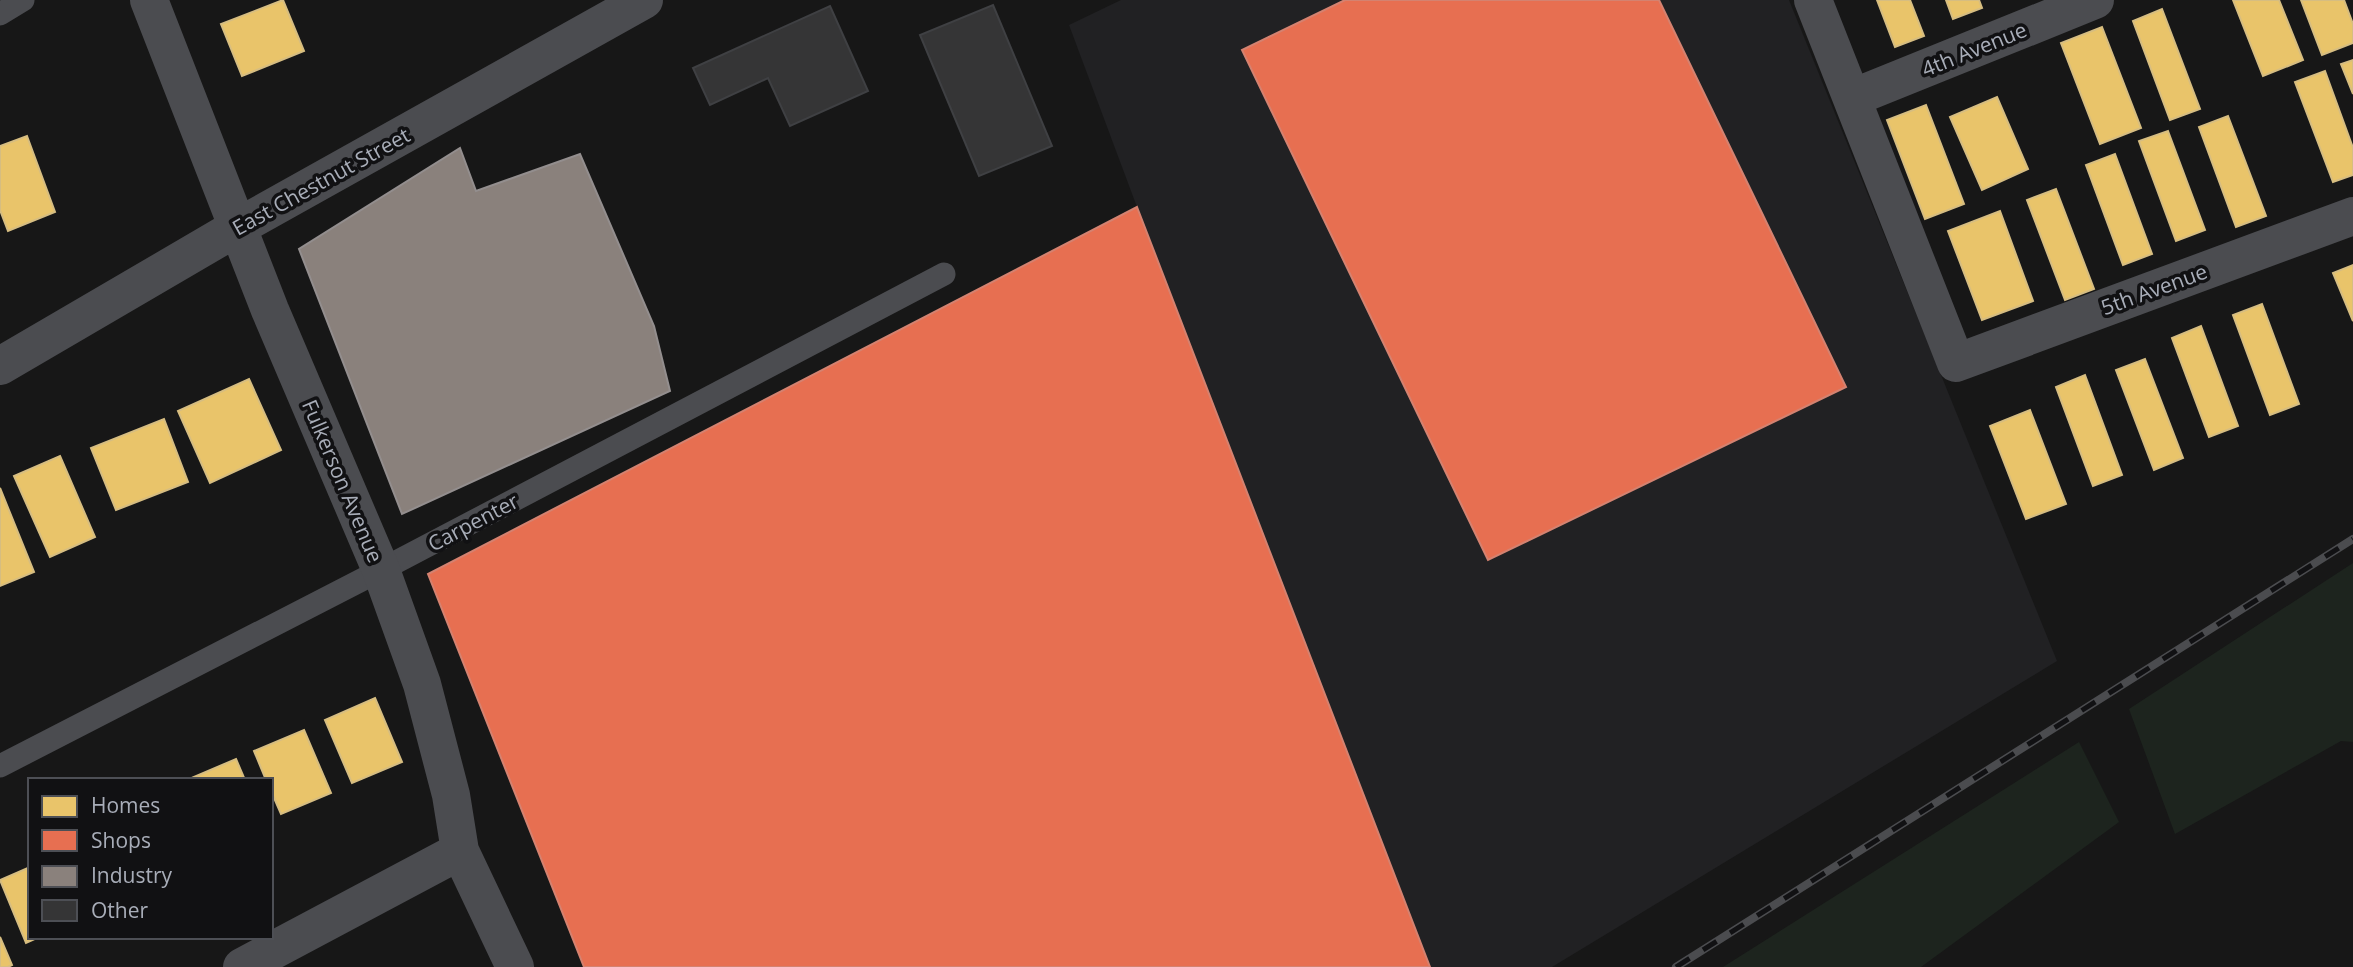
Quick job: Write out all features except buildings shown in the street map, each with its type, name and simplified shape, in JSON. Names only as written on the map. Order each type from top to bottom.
[{"type":"street","name":"Fulkerson Avenue","points":[[149,0],[270,310],[381,570],[422,684],[451,795],[460,851],[515,967]]},
{"type":"street","name":"East Chestnut Street","points":[[0,366],[239,227],[644,0]]},
{"type":"street","points":[[1813,0],[1852,98]]},
{"type":"street","name":"4th Avenue","points":[[1852,98],[2095,0]]},
{"type":"street","name":"5th Avenue","points":[[1852,98],[1956,363],[2353,216]]},
{"type":"street","points":[[242,967],[460,851]]},
{"type":"lane","points":[[0,14],[23,0]]},
{"type":"lane","name":"Carpenter","points":[[0,766],[381,570],[944,274]]},
{"type":"shaded area","points":[[1121,0],[1789,0],[2057,661],[1552,967],[1430,967],[1069,25]]},
{"type":"shaded area","points":[[2353,563],[2353,742],[2341,741],[2175,834],[2129,709]]},
{"type":"shaded area","points":[[2079,742],[2119,822],[1921,967],[1723,967]]},
{"type":"railway","points":[[1676,967],[2353,539]]}]
